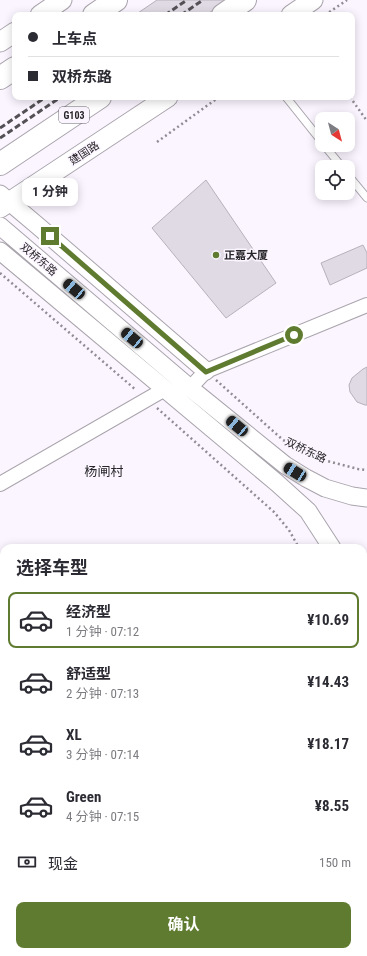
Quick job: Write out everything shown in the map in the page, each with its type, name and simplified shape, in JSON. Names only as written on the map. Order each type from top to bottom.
[{"type":"highway","points":[[98,12],[116,0]]},
{"type":"highway","points":[[227,12],[245,0]]},
{"type":"highway","points":[[0,78],[12,70]]},
{"type":"highway","name":"G103","points":[[0,164],[96,100]]},
{"type":"main road","points":[[44,12],[62,0]]},
{"type":"main road","points":[[295,12],[313,0]]},
{"type":"main road","points":[[0,42],[12,34]]},
{"type":"main road","name":"建国路","points":[[3,201],[163,100]]},
{"type":"street","points":[[3,201],[206,372]]},
{"type":"street","name":"双桥东路","points":[[0,226],[190,388],[284,465],[325,488],[352,496],[367,498]]},
{"type":"street","name":"双桥东路","points":[[0,251],[277,483],[308,511],[329,544]]},
{"type":"street","points":[[190,388],[206,372],[367,305]]},
{"type":"street","points":[[0,484],[165,389]]},
{"type":"lane","points":[[288,100],[315,133]]},
{"type":"lane","points":[[330,152],[336,160]]},
{"type":"lane","points":[[355,183],[367,198]]},
{"type":"path","points":[[329,12],[347,0]]},
{"type":"path","points":[[157,142],[215,100]]},
{"type":"path","points":[[352,100],[367,121]]},
{"type":"path","name":"双桥东路","points":[[206,372],[283,440],[324,460],[367,470]]},
{"type":"building","points":[[157,0],[228,0],[210,12],[139,12]]},
{"type":"building","name":"正嘉大厦","points":[[206,180],[276,283],[226,318],[152,228]]},
{"type":"building","points":[[363,245],[367,253],[367,268],[330,285],[321,263]]},
{"type":"building","points":[[367,367],[367,405],[365,405],[357,402],[350,392],[349,385],[352,378]]},
{"type":"railway","points":[[169,12],[187,0]]},
{"type":"railway","points":[[185,12],[203,0]]},
{"type":"railway","points":[[0,128],[42,100]]},
{"type":"railway","points":[[0,138],[57,100]]},
{"type":"place","name":"正嘉大厦","points":[[216,255]]},
{"type":"district","name":"杨闸村","points":[[104,471]]},
{"type":"route","points":[[50,236],[206,372],[294,335]]}]
